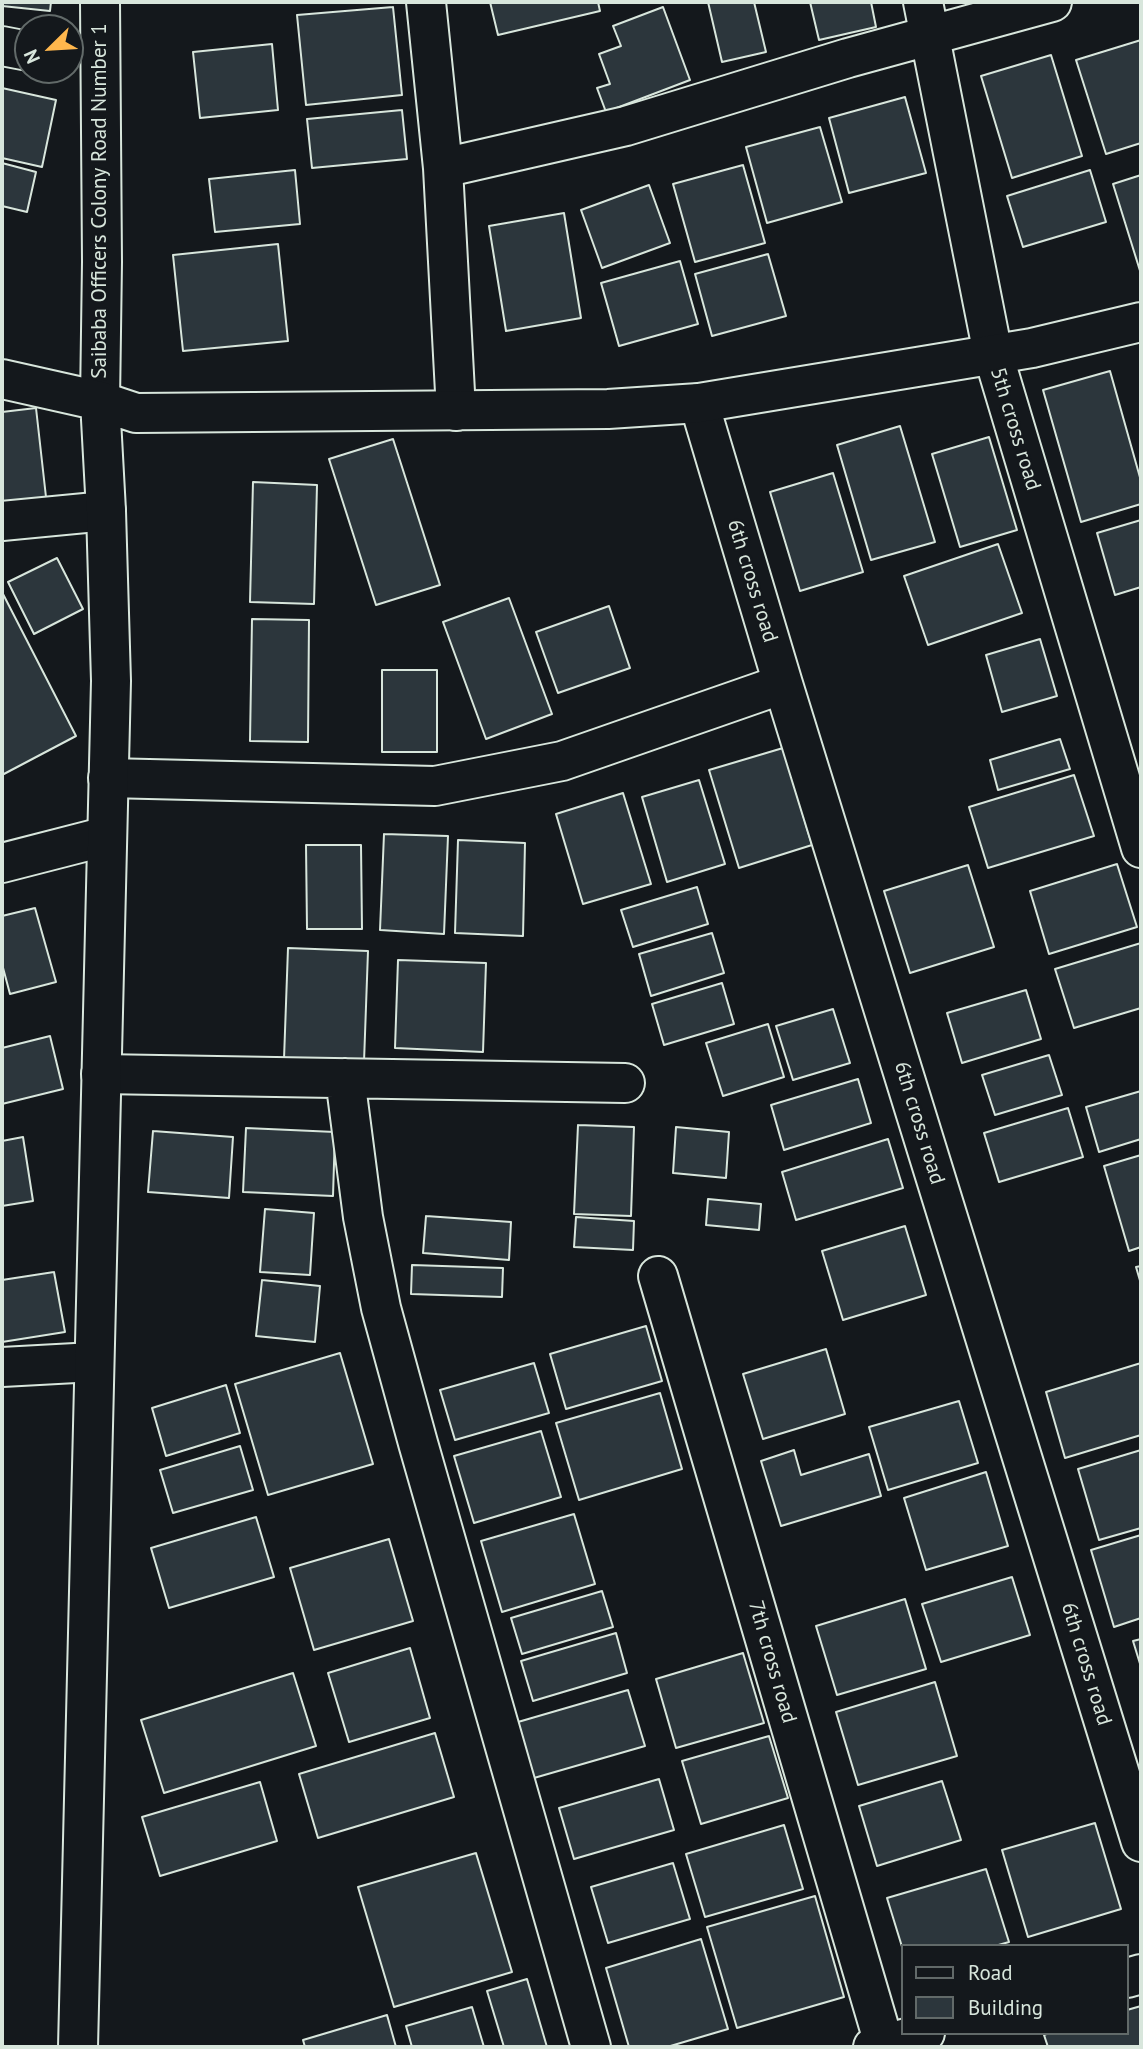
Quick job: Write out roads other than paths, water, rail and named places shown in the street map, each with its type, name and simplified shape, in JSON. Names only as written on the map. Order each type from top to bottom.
[{"type":"street","name":"Saibaba Officers Colony Road Number 1","points":[[78,2047],[111,681],[100,401],[102,248],[85,57],[100,2]]},
{"type":"street","points":[[426,2],[443,168],[456,411]]},
{"type":"street","points":[[443,168],[626,126],[926,18],[1052,2]]},
{"type":"street","name":"5th cross road","points":[[926,18],[993,354],[1141,848]]},
{"type":"street","points":[[2,379],[100,401],[136,413],[608,410],[699,403],[1032,348],[1141,322]]},
{"type":"street","name":"6th cross road","points":[[699,403],[783,684],[1141,1842]]},
{"type":"street","points":[[2,521],[106,511]]},
{"type":"street","points":[[108,778],[435,786],[562,761],[783,684]]},
{"type":"street","points":[[2,863],[107,836]]},
{"type":"street","points":[[101,1074],[625,1083]]},
{"type":"street","points":[[345,1078],[363,1217],[382,1308],[591,2047]]},
{"type":"street","name":"7th cross road","points":[[658,1276],[881,2046]]},
{"type":"street","points":[[2,1367],[94,1362]]},
{"type":"street","points":[[881,2046],[918,2035]]}]
